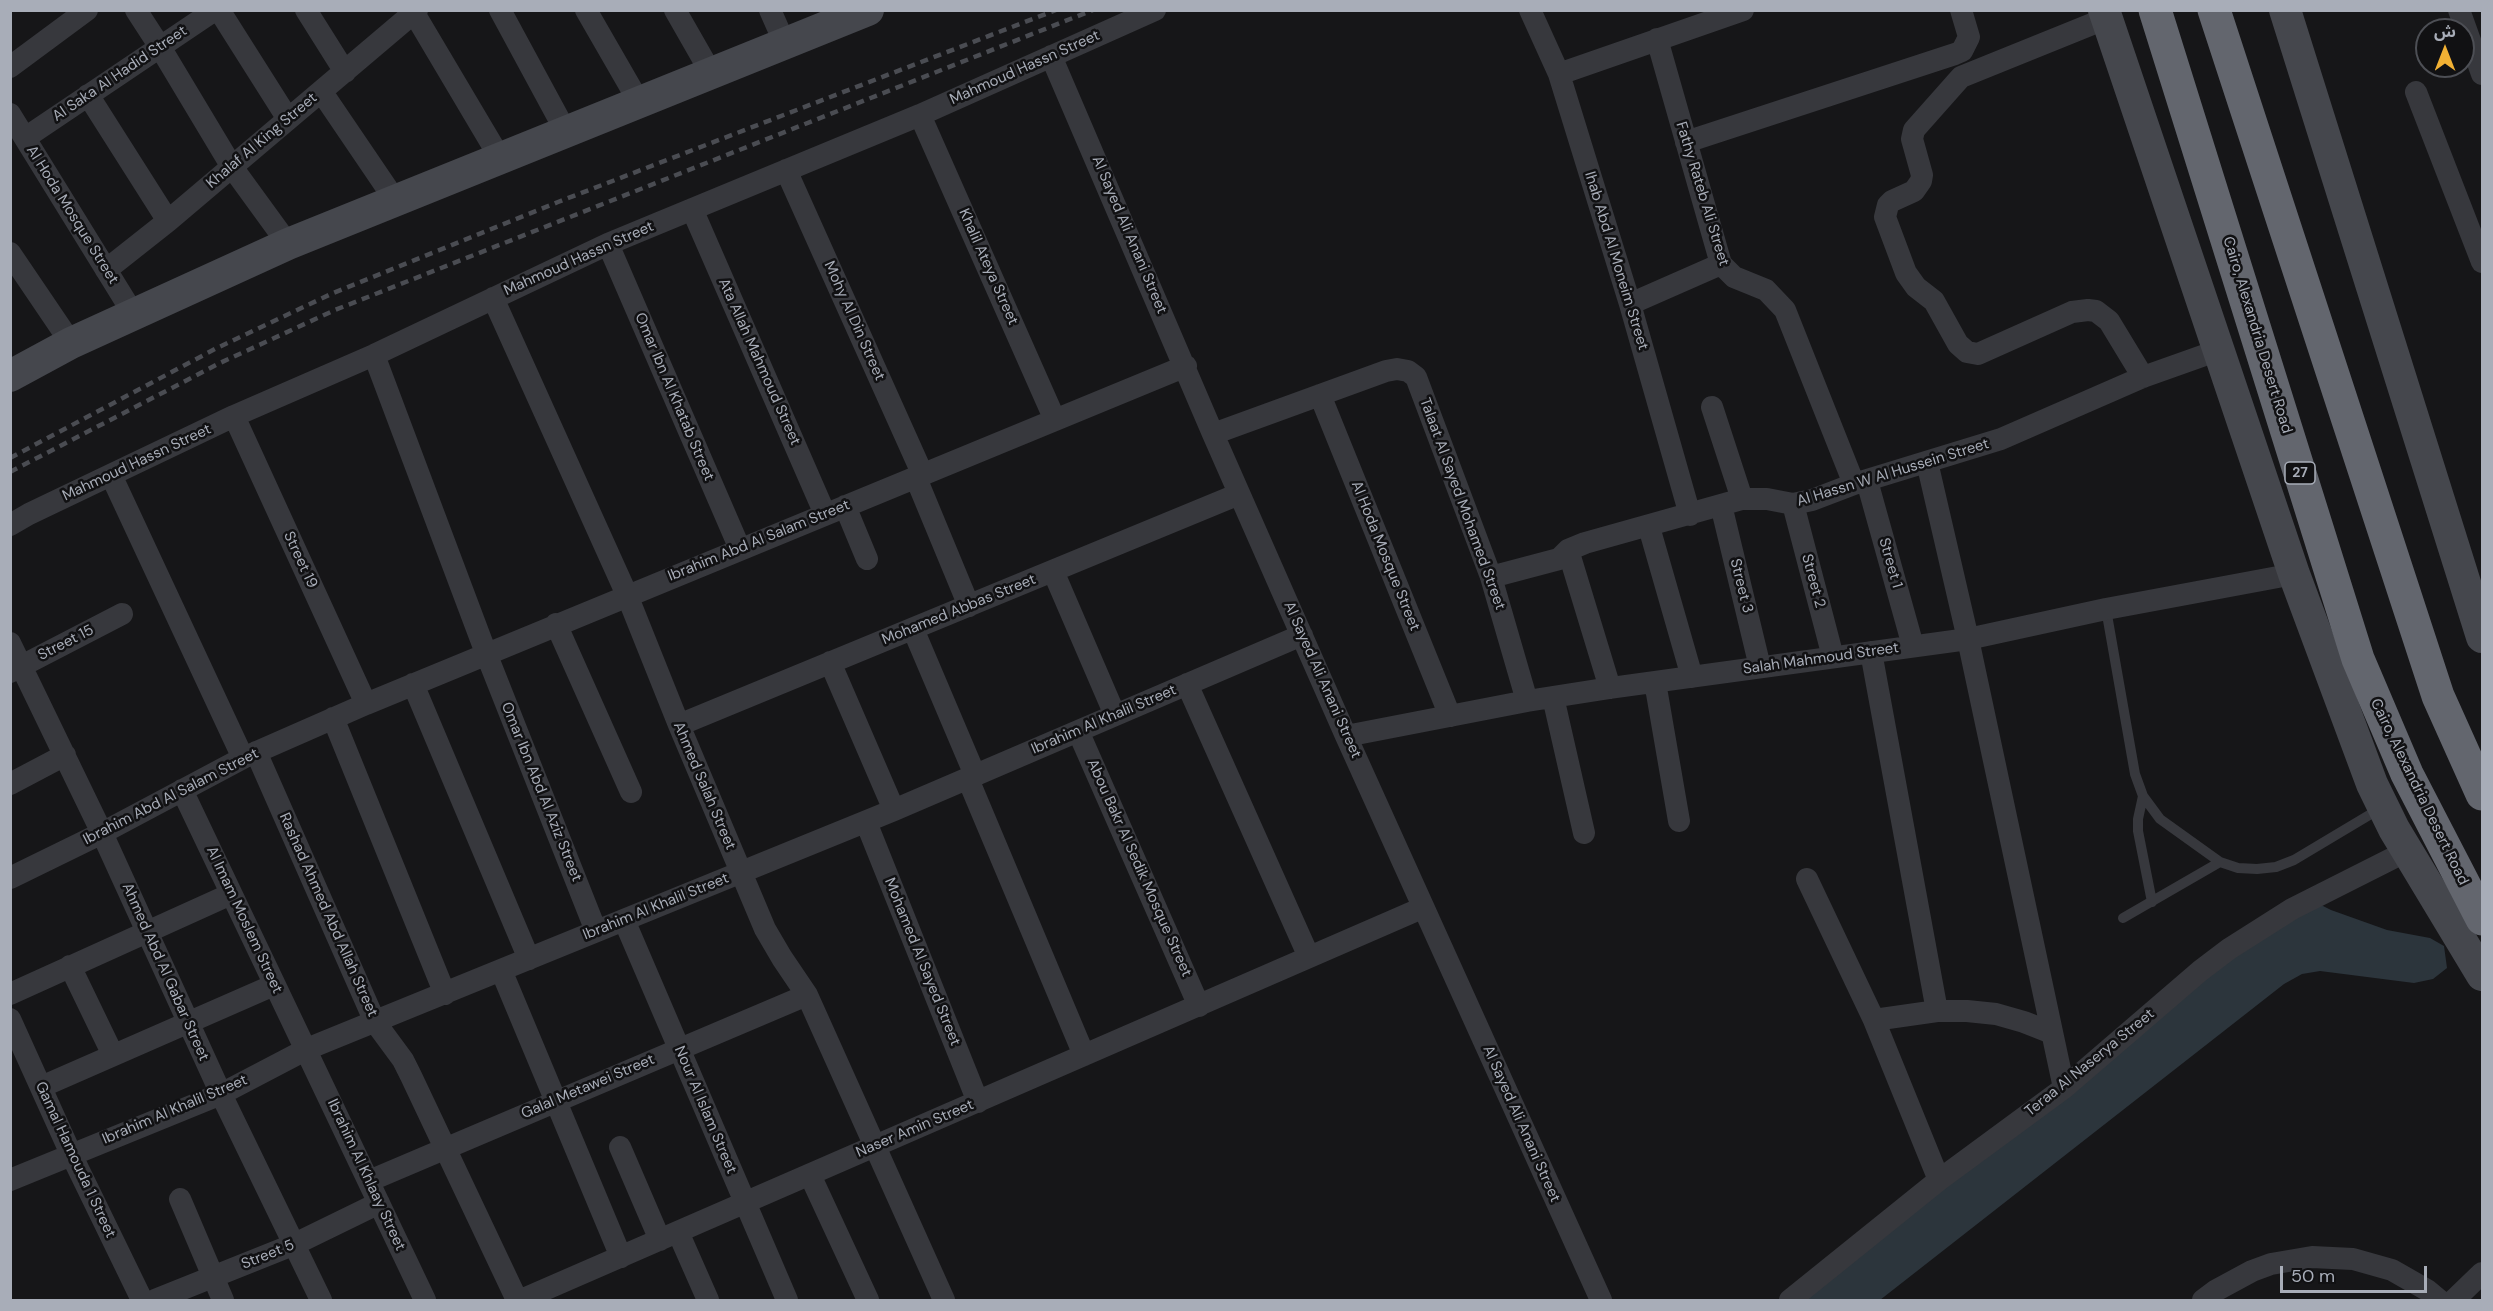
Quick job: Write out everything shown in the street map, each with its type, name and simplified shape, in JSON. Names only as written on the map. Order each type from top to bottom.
[{"type":"highway","name":"Cairo, Alexandria Desert Road","points":[[2155,10],[2358,658],[2408,774],[2482,920]]},
{"type":"highway","points":[[2214,10],[2438,696],[2482,794]]},
{"type":"street","points":[[10,67],[87,10]]},
{"type":"street","points":[[136,10],[232,167],[288,244]]},
{"type":"street","points":[[217,10],[288,119]]},
{"type":"street","name":"Al Saka Al Hadid Street","points":[[25,138],[217,10]]},
{"type":"street","points":[[306,10],[345,72]]},
{"type":"street","points":[[500,10],[566,132]]},
{"type":"street","points":[[586,10],[639,102]]},
{"type":"street","points":[[675,10],[711,73]]},
{"type":"street","points":[[770,10],[785,44]]},
{"type":"street","name":"Mahmoud Hassn Street","points":[[10,525],[234,417],[374,355],[608,244],[920,115],[1155,10]]},
{"type":"street","name":"Ihab Abd Al Moneim Street","points":[[1530,10],[1558,74],[1630,304],[1690,515]]},
{"type":"street","points":[[1558,74],[1743,10]]},
{"type":"street","points":[[1686,142],[1962,51],[1969,37],[1961,10]]},
{"type":"street","points":[[2285,10],[2482,637]]},
{"type":"street","points":[[2459,10],[2482,74]]},
{"type":"street","points":[[10,376],[71,343],[288,244],[865,11]]},
{"type":"street","points":[[407,14],[500,158]]},
{"type":"street","name":"Khalaf Al King Street","points":[[106,270],[168,221],[345,72],[407,14]]},
{"type":"street","points":[[2144,377],[2109,321],[2103,315],[2088,309],[2072,312],[1978,354],[1966,352],[1958,344],[1939,307],[1916,287],[1906,273],[1885,217],[1888,205],[1892,201],[1914,191],[1922,181],[1912,139],[1914,130],[1961,77],[2106,14],[2294,574],[2382,807],[2482,975]]},
{"type":"street","name":"Fathy Rateb Ali Street","points":[[1657,39],[1721,264],[1734,278],[1766,290],[1785,310],[1860,482]]},
{"type":"street","name":"Al Sayed Ali Anani Street","points":[[1051,56],[1239,494],[1422,908],[1602,1300]]},
{"type":"street","points":[[321,91],[395,200]]},
{"type":"street","points":[[2416,92],[2482,262]]},
{"type":"street","points":[[88,95],[168,221]]},
{"type":"street","name":"Al Hoda Mosque Street","points":[[10,114],[134,315]]},
{"type":"street","name":"Khalil Ateya Street","points":[[920,115],[1055,420]]},
{"type":"street","name":"Mohy Al Din Street","points":[[786,170],[919,476],[969,606]]},
{"type":"street","name":"Ata Allah Mahmoud Street","points":[[692,209],[835,510],[867,560]]},
{"type":"street","name":"Omar Ibn Al Khatab Street","points":[[608,244],[740,549]]},
{"type":"street","points":[[10,254],[71,343]]},
{"type":"street","points":[[1630,304],[1721,264]]},
{"type":"street","name":"Ahmed Salah Street","points":[[493,298],[627,596],[765,929],[807,995],[944,1300]]},
{"type":"street","name":"Al Hassn W Al Hussein Street","points":[[1491,577],[1558,559],[1568,550],[1585,543],[1649,527],[1731,502],[1767,499],[1793,504],[2001,439],[2144,377],[2219,350]]},
{"type":"street","name":"Omar Ibn Abd Al Aziz Street","points":[[374,355],[486,653],[596,931]]},
{"type":"street","name":"Ibrahim Abd Al Salam Street","points":[[10,878],[102,833],[249,755],[333,718],[556,624],[1186,366]]},
{"type":"street","name":"Talaat Al Sayed Mohamed Street","points":[[1320,395],[1397,369],[1408,371],[1416,377],[1491,577],[1527,701]]},
{"type":"street","points":[[1213,434],[1320,395]]},
{"type":"street","name":"Al Hoda Mosque Street","points":[[1320,395],[1450,716]]},
{"type":"street","name":"Street 3","points":[[1712,407],[1760,667]]},
{"type":"street","name":"Street 19","points":[[234,417],[366,704]]},
{"type":"street","points":[[1927,462],[1968,639],[2064,1088]]},
{"type":"street","name":"Rashad Ahmed Abd Allah Street","points":[[111,475],[249,755],[375,1022],[403,1060],[443,1148],[519,1300]]},
{"type":"street","name":"Street 1","points":[[1860,482],[1913,646]]},
{"type":"street","name":"Mohamed Abbas Street","points":[[679,725],[1239,494]]},
{"type":"street","name":"Street 2","points":[[1793,504],[1833,657]]},
{"type":"street","points":[[1649,527],[1692,677]]},
{"type":"street","points":[[1568,550],[1610,688]]},
{"type":"street","points":[[1053,571],[1115,715]]},
{"type":"street","name":"Salah Mahmoud Street","points":[[1346,736],[1553,696],[1968,639],[2106,609],[2294,574]]},
{"type":"street","name":"Street 15","points":[[16,669],[123,614]]},
{"type":"street","points":[[556,624],[631,792]]},
{"type":"street","points":[[912,629],[1084,1055]]},
{"type":"street","name":"Ibrahim Al Khalil Street","points":[[10,1180],[220,1094],[307,1049],[866,822],[1302,635]]},
{"type":"street","name":"Ahmed Abd Al Gabar Street","points":[[10,643],[16,669],[65,755],[220,1094],[321,1300]]},
{"type":"street","points":[[1871,652],[1937,1011]]},
{"type":"street","points":[[830,663],[894,810]]},
{"type":"street","points":[[1655,682],[1679,821]]},
{"type":"street","points":[[413,684],[529,958]]},
{"type":"street","points":[[1187,684],[1309,957]]},
{"type":"street","points":[[1553,696],[1584,833]]},
{"type":"street","points":[[333,718],[445,994]]},
{"type":"street","name":"Abou Bakr Al Sedik Mosque Street","points":[[1078,731],[1199,1006]]},
{"type":"street","points":[[10,784],[65,755]]},
{"type":"street","name":"Al Imam Moslem Street","points":[[183,790],[273,985],[307,1049]]},
{"type":"street","name":"Mohamed Al Sayed Street","points":[[866,822],[978,1102]]},
{"type":"street","name":"Teraa Al Naserya Street","points":[[1790,1300],[1939,1180],[2064,1088],[2200,971],[2229,949],[2292,909],[2407,851]]},
{"type":"street","points":[[1807,879],[1874,1020],[1939,1180]]},
{"type":"street","points":[[10,994],[231,894]]},
{"type":"street","name":"Naser Amin Street","points":[[519,1300],[1422,908]]},
{"type":"street","name":"Nour Al Islam Street","points":[[624,920],[787,1300]]},
{"type":"street","points":[[69,966],[113,1055]]},
{"type":"street","points":[[501,970],[621,1257]]},
{"type":"street","points":[[41,1087],[273,985]]},
{"type":"street","name":"Galal Metawei Street","points":[[369,1181],[807,995]]},
{"type":"street","points":[[1874,1020],[1937,1011],[1966,1011],[1996,1014],[2052,1033]]},
{"type":"street","name":"Gamal Hamouda 1 Street","points":[[10,1019],[71,1154],[142,1300]]},
{"type":"street","name":"Ibrahim Al Khlaay Street","points":[[307,1049],[425,1300]]},
{"type":"street","points":[[620,1147],[669,1236],[708,1300]]},
{"type":"street","points":[[810,1175],[868,1300]]},
{"type":"street","points":[[180,1199],[222,1300]]},
{"type":"street","name":"Street 5","points":[[155,1300],[295,1244],[379,1203]]},
{"type":"street","points":[[2203,1300],[2233,1280],[2271,1264],[2312,1257],[2332,1257],[2353,1259],[2392,1270],[2427,1290],[2439,1300]]},
{"type":"street","points":[[2454,1300],[2482,1273]]},
{"type":"lane","points":[[2106,609],[2135,774],[2143,796],[2160,819],[2220,862],[2238,868],[2257,869],[2276,867],[2294,860],[2382,807]]},
{"type":"lane","points":[[2143,796],[2138,831],[2152,902]]},
{"type":"lane","points":[[2124,918],[2220,862]]},
{"type":"shaded area","points":[[2313,901],[2331,910],[2387,930],[2430,938],[2444,946],[2447,968],[2433,979],[2414,983],[2320,971],[2302,974],[2284,984],[1880,1300],[1797,1300],[2294,909]]},
{"type":"railway","points":[[10,458],[215,349],[331,294],[558,202],[1056,10]]},
{"type":"railway","points":[[10,472],[220,363],[335,310],[1093,10]]}]
